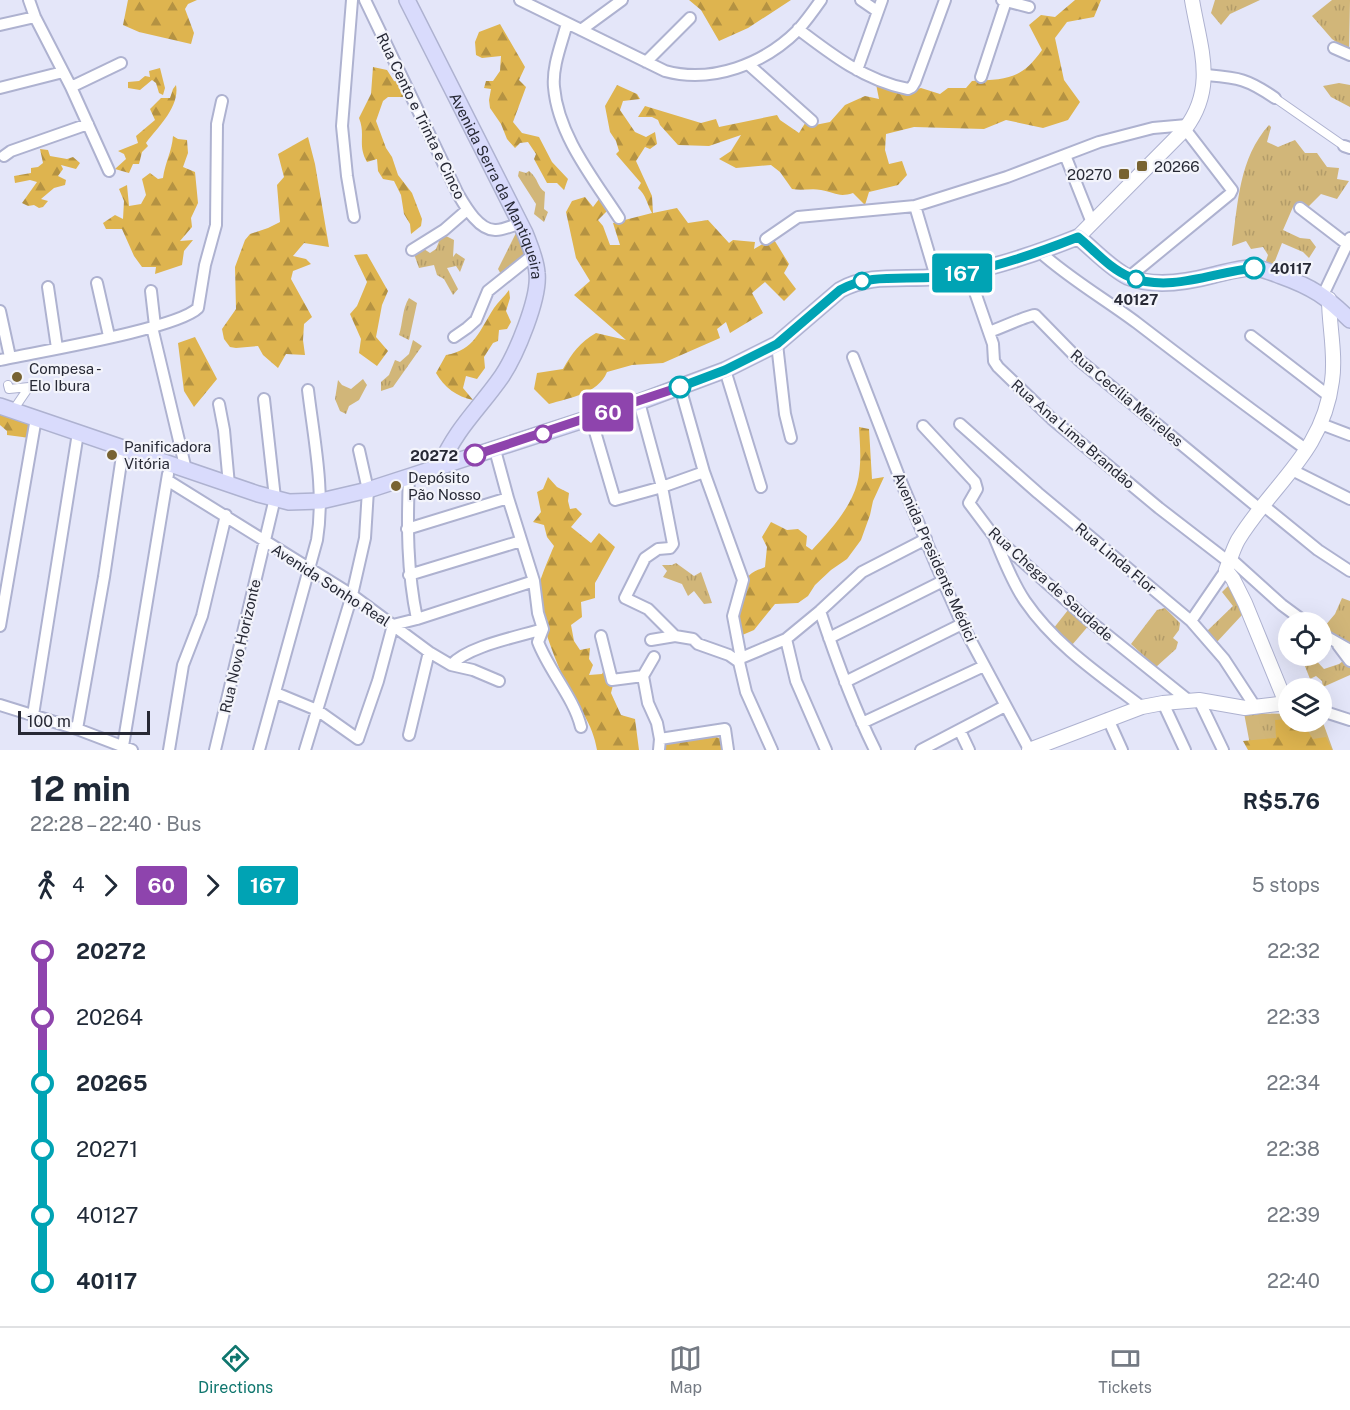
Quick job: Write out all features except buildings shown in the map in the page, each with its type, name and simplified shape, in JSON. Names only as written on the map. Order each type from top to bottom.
[{"type":"main road","name":"Avenida Serra da Mantiqueira","points":[[407,0],[520,223],[537,272],[535,292],[527,322],[511,360],[494,386],[460,428],[449,445],[440,466]]},
{"type":"main road","points":[[0,406],[123,449],[168,472],[186,470],[289,502],[321,501],[369,490],[495,450],[639,402],[725,370],[777,344],[827,301],[851,284],[878,278],[936,277],[968,272],[1040,252],[1078,237],[1114,268],[1129,277],[1160,283],[1178,282],[1254,268],[1292,280],[1326,297],[1350,320]]},
{"type":"street","points":[[29,0],[109,171]]},
{"type":"street","points":[[352,0],[342,126],[354,217]]},
{"type":"street","name":"Rua Cento e Trinta e Cinco","points":[[365,0],[467,210],[478,222],[490,230],[496,231],[520,223]]},
{"type":"street","points":[[520,0],[535,3],[567,23],[646,62],[677,74],[718,73],[762,57],[798,29],[821,0]]},
{"type":"street","points":[[581,30],[622,0]]},
{"type":"street","points":[[861,0],[877,11]]},
{"type":"street","points":[[856,70],[882,0]]},
{"type":"street","points":[[798,29],[856,70],[877,80],[911,88],[945,0]]},
{"type":"street","points":[[1078,237],[1186,127],[1202,98],[1205,75],[1192,0]]},
{"type":"street","points":[[981,77],[1004,1],[1029,7]]},
{"type":"street","points":[[0,25],[35,17]]},
{"type":"street","points":[[646,62],[690,18]]},
{"type":"street","points":[[567,23],[554,86],[560,114],[575,149],[619,218]]},
{"type":"street","points":[[1334,48],[1350,55]]},
{"type":"street","points":[[71,87],[121,63]]},
{"type":"street","points":[[748,64],[812,120]]},
{"type":"street","points":[[0,88],[63,72]]},
{"type":"street","points":[[1205,75],[1240,79],[1255,84],[1347,147]]},
{"type":"street","points":[[0,311],[5,358],[153,326],[193,313],[200,303],[205,266],[216,225],[216,140],[222,101]]},
{"type":"street","points":[[4,156],[11,151],[88,123]]},
{"type":"street","points":[[766,239],[798,217],[805,215],[915,206],[988,183],[1099,142],[1170,125],[1186,127],[1232,190],[1129,277]]},
{"type":"street","points":[[1065,155],[1092,224]]},
{"type":"street","points":[[915,206],[936,277]]},
{"type":"street","points":[[1191,621],[1229,563],[1236,543],[1307,450],[1321,424],[1329,396],[1333,355],[1326,297],[1348,242],[1300,208]]},
{"type":"street","points":[[412,250],[444,230],[467,210]]},
{"type":"street","points":[[1040,252],[1058,269],[1135,321],[1234,398],[1307,450]]},
{"type":"street","points":[[454,337],[476,320],[488,291],[533,255]]},
{"type":"street","name":"Rua Ana Lima Brandão","points":[[968,272],[993,344],[994,361],[1013,383],[1052,419],[1229,563],[1233,579],[1278,682]]},
{"type":"street","points":[[97,283],[109,336]]},
{"type":"street","points":[[48,287],[57,348]]},
{"type":"street","points":[[151,291],[153,326],[186,470]]},
{"type":"street","name":"Rua Cecília Meireles","points":[[989,332],[1015,323],[1031,314],[1035,315],[1079,360],[1262,508],[1350,571]]},
{"type":"street","points":[[1251,336],[1329,396]]},
{"type":"street","points":[[777,344],[785,414],[791,438]]},
{"type":"street","name":"Avenida Presidente Médici","points":[[853,357],[902,484],[962,624],[1029,750]]},
{"type":"street","points":[[725,370],[761,487]]},
{"type":"street","points":[[8,385],[9,389],[28,387],[16,406]]},
{"type":"street","points":[[680,387],[704,472],[743,580],[733,616],[740,660],[746,692],[772,750]]},
{"type":"street","points":[[259,750],[317,540],[321,501],[308,390]]},
{"type":"street","name":"Rua Novo Horizonte","points":[[215,750],[275,498],[264,399]]},
{"type":"street","points":[[639,402],[662,487],[673,543],[670,548],[658,549],[645,558],[625,598],[648,609],[675,636]]},
{"type":"street","points":[[219,404],[229,485]]},
{"type":"street","points":[[0,626],[36,418]]},
{"type":"street","points":[[591,418],[615,500],[704,472]]},
{"type":"street","name":"Rua Linda Flor","points":[[960,424],[1038,493],[1191,621],[1224,659],[1256,708]]},
{"type":"street","points":[[1321,424],[1350,435]]},
{"type":"street","name":"Rua Chega de Saudade","points":[[923,426],[975,482],[977,489],[969,503],[993,534],[1086,618],[1194,700]]},
{"type":"street","points":[[33,715],[78,434]]},
{"type":"street","points":[[77,729],[104,577],[123,449]]},
{"type":"street","points":[[305,750],[352,595],[365,538],[369,490],[359,450]]},
{"type":"street","points":[[495,450],[534,581],[538,614],[543,629],[538,642],[579,716],[581,727]]},
{"type":"street","points":[[1292,470],[1350,499]]},
{"type":"street","points":[[0,705],[77,729],[127,748],[168,472]]},
{"type":"street","name":"Avenida Sonho Real","points":[[168,472],[264,541],[352,595],[429,652],[451,665],[473,670],[500,681]]},
{"type":"street","points":[[410,476],[407,529],[409,575],[417,619]]},
{"type":"street","points":[[407,529],[508,498]]},
{"type":"street","points":[[169,750],[183,665],[202,616],[226,515]]},
{"type":"street","points":[[993,534],[1024,600],[1043,625],[1083,662],[1142,707]]},
{"type":"street","points":[[651,640],[675,636],[693,639],[698,644],[740,660],[786,639],[862,572],[926,539]]},
{"type":"street","points":[[409,575],[521,541]]},
{"type":"street","points":[[1229,563],[1291,612]]},
{"type":"street","points":[[276,693],[316,710],[358,739],[378,681],[393,625],[534,581]]},
{"type":"street","points":[[829,638],[943,581]]},
{"type":"street","points":[[820,611],[845,682],[875,750]]},
{"type":"street","points":[[845,682],[962,624]]},
{"type":"street","points":[[451,665],[457,658],[470,651],[543,629]]},
{"type":"street","points":[[601,636],[612,679],[624,680],[643,676]]},
{"type":"street","points":[[786,639],[796,681],[826,750]]},
{"type":"street","points":[[1332,641],[1350,650]]},
{"type":"street","points":[[1338,645],[1350,661]]},
{"type":"street","points":[[409,735],[429,652]]},
{"type":"street","points":[[654,657],[643,676],[660,744],[725,729],[728,750]]},
{"type":"street","points":[[862,723],[984,666]]},
{"type":"street","points":[[1194,700],[1223,750]]},
{"type":"street","points":[[1029,750],[1057,745],[1108,719],[1142,707],[1163,703],[1194,700],[1245,708],[1278,705]]},
{"type":"street","points":[[1163,703],[1185,750]]},
{"type":"street","points":[[921,750],[1005,706]]},
{"type":"street","points":[[1332,714],[1350,720]]},
{"type":"street","points":[[1108,719],[1122,750]]},
{"type":"street","points":[[960,731],[969,750]]},
{"type":"green space","points":[[128,0],[197,0],[188,4],[185,9],[194,33],[191,44],[139,32],[123,25]]},
{"type":"green space","points":[[689,0],[791,0],[748,28],[719,41],[701,10]]},
{"type":"green space","points":[[1075,0],[1101,0],[1094,17],[1067,22],[1055,38],[1064,80],[1080,102],[1068,120],[1043,128],[1006,120],[984,129],[914,127],[886,134],[885,150],[889,164],[902,161],[907,175],[898,185],[869,192],[865,205],[853,193],[840,195],[817,189],[792,189],[780,172],[771,165],[736,168],[719,159],[731,151],[741,135],[709,146],[678,145],[658,120],[652,117],[638,117],[645,106],[701,123],[716,119],[719,127],[777,115],[780,120],[799,133],[807,120],[815,125],[830,122],[845,105],[865,96],[879,99],[876,84],[910,91],[921,88],[940,94],[948,88],[966,88],[972,81],[995,80],[1012,76],[1027,67],[1042,50],[1029,25],[1041,15],[1055,17]]},
{"type":"green space","points":[[1215,0],[1260,0],[1230,14],[1221,25],[1211,13]]},
{"type":"green space","points":[[1332,0],[1350,0],[1349,51],[1332,39],[1312,16]]},
{"type":"green space","points":[[500,24],[525,67],[519,80],[526,87],[513,122],[522,133],[539,137],[552,162],[568,179],[564,190],[557,183],[547,183],[534,159],[536,154],[528,142],[520,143],[515,148],[507,139],[501,124],[490,108],[491,89],[484,88],[486,81],[493,81],[500,71],[501,56],[482,58],[476,55],[475,42],[479,32]]},
{"type":"green space","points":[[373,67],[387,70],[394,81],[402,83],[409,97],[388,97],[383,101],[376,121],[398,175],[412,193],[422,219],[421,226],[411,234],[410,224],[404,214],[401,195],[394,181],[383,179],[378,171],[377,159],[367,162],[364,156],[359,118],[371,94]]},
{"type":"green space","points":[[160,68],[165,88],[163,95],[159,93],[156,83],[152,80],[140,90],[128,88],[128,82],[139,81],[145,76],[150,77],[149,71]]},
{"type":"green space","points":[[1339,83],[1350,85],[1350,107],[1331,97],[1323,86]]},
{"type":"green space","points":[[176,85],[175,101],[162,123],[146,143],[148,146],[142,152],[139,164],[133,164],[129,173],[115,169],[126,159],[124,154],[118,151],[138,143],[136,136],[155,120],[150,109],[161,98],[170,98]]},
{"type":"green space","points":[[617,85],[637,94],[640,99],[623,101],[620,110],[635,132],[646,137],[655,132],[657,144],[650,149],[645,147],[636,161],[652,196],[653,213],[677,208],[688,223],[708,220],[729,243],[733,240],[755,242],[754,249],[773,238],[789,264],[784,273],[796,289],[784,301],[765,282],[752,293],[763,313],[730,333],[726,322],[717,329],[720,338],[663,363],[632,365],[607,372],[603,379],[590,390],[549,404],[534,389],[537,373],[563,369],[577,348],[596,333],[626,340],[574,295],[590,281],[576,258],[566,212],[572,201],[585,197],[593,207],[602,195],[610,208],[598,220],[603,226],[610,245],[620,245],[613,223],[652,213],[638,188],[641,183],[616,154],[619,151],[610,132],[605,106]]},
{"type":"green space","points":[[1269,125],[1271,127],[1267,142],[1278,147],[1295,140],[1305,153],[1317,153],[1327,167],[1339,168],[1337,179],[1349,181],[1337,199],[1321,194],[1308,207],[1302,205],[1293,207],[1283,230],[1300,238],[1310,239],[1316,247],[1309,258],[1303,252],[1282,243],[1273,266],[1266,261],[1268,255],[1263,247],[1251,249],[1246,241],[1232,246],[1238,198],[1246,166],[1251,152]]},
{"type":"green space","points":[[173,136],[187,140],[188,153],[183,167],[195,172],[198,203],[191,218],[192,227],[180,241],[193,240],[184,251],[182,265],[155,274],[156,267],[142,267],[134,256],[122,229],[106,229],[103,223],[115,215],[123,219],[124,201],[119,189],[127,185],[129,206],[141,204],[146,195],[142,179],[150,173],[158,179],[163,178]]},
{"type":"green space","points":[[308,137],[315,164],[329,247],[304,243],[293,256],[306,259],[311,264],[293,271],[291,279],[312,317],[304,324],[305,355],[286,354],[278,368],[263,355],[258,346],[230,347],[224,339],[222,329],[236,309],[235,267],[245,240],[250,234],[280,222],[277,185],[284,177],[278,154]]},
{"type":"green space","points":[[40,149],[48,150],[50,156],[67,159],[73,157],[80,163],[76,169],[61,165],[63,169],[58,176],[66,180],[65,185],[54,188],[41,199],[48,201],[39,208],[22,203],[37,182],[30,180],[15,183],[14,176],[31,173],[31,168],[43,163]]},
{"type":"green space","points":[[519,171],[526,173],[529,171],[545,192],[544,209],[548,212],[544,222],[534,214],[536,204],[518,176]]},
{"type":"green space","points":[[516,233],[529,255],[502,276],[498,269]]},
{"type":"green space","points":[[442,234],[454,240],[453,257],[456,253],[465,259],[460,272],[456,266],[447,268],[458,289],[453,295],[444,279],[437,275],[434,265],[419,268],[414,254],[424,249],[430,253],[436,249]]},
{"type":"green space","points":[[367,254],[388,291],[382,305],[376,337],[388,351],[377,366],[359,353],[361,339],[350,314],[357,306],[367,282],[354,255]]},
{"type":"green space","points":[[509,290],[510,298],[506,311],[511,322],[507,329],[499,330],[498,341],[493,343],[484,357],[485,368],[477,379],[466,376],[463,388],[473,400],[456,394],[443,383],[436,373],[446,355],[464,349],[470,344]]},
{"type":"green space","points":[[409,298],[417,303],[409,340],[399,335]]},
{"type":"green space","points":[[195,337],[217,379],[194,407],[184,391],[178,343]]},
{"type":"green space","points":[[413,340],[422,346],[393,387],[381,391],[381,382],[389,375],[395,360],[400,362],[409,354]]},
{"type":"green space","points":[[363,379],[367,385],[359,400],[349,406],[346,414],[340,411],[335,399],[338,380],[342,385],[351,389]]},
{"type":"green space","points":[[0,408],[33,422],[30,438],[7,435],[7,431],[0,425]]},
{"type":"green space","points":[[859,427],[869,429],[872,479],[884,477],[873,501],[861,540],[847,559],[815,585],[808,596],[798,603],[775,604],[754,630],[740,636],[740,602],[743,585],[752,573],[765,567],[767,547],[762,537],[771,522],[787,530],[798,529],[807,536],[806,546],[812,550],[825,536],[844,511],[857,484],[860,463]]},
{"type":"green space","points":[[548,477],[557,487],[569,493],[570,509],[576,508],[582,514],[571,527],[591,543],[599,533],[615,547],[595,583],[595,598],[581,602],[582,617],[571,625],[574,641],[580,650],[590,648],[589,659],[593,665],[589,675],[602,674],[605,668],[613,685],[611,693],[621,715],[635,719],[639,750],[597,750],[589,723],[566,683],[547,637],[540,611],[538,590],[554,546],[547,537],[544,525],[533,522],[541,512],[537,492],[543,489]]},
{"type":"green space","points":[[676,563],[694,576],[701,572],[712,603],[704,604],[694,591],[688,596],[682,584],[663,577],[667,571],[662,565]]},
{"type":"green space","points":[[1231,583],[1242,615],[1216,643],[1206,632],[1233,606],[1222,592]]},
{"type":"green space","points":[[1342,598],[1350,601],[1350,648],[1343,647],[1332,635],[1332,618]]},
{"type":"green space","points":[[1072,605],[1090,624],[1072,645],[1053,629]]},
{"type":"green space","points":[[1165,608],[1180,623],[1179,630],[1173,638],[1178,642],[1176,649],[1156,667],[1131,644],[1157,610]]},
{"type":"green space","points":[[1346,659],[1350,664],[1350,675],[1332,683],[1332,678],[1316,676],[1310,678],[1305,666],[1321,666],[1324,669]]},
{"type":"green space","points":[[1244,713],[1278,714],[1278,732],[1326,732],[1333,750],[1251,750]]},
{"type":"green space","points":[[1275,720],[1278,720],[1278,732],[1308,732],[1313,739],[1326,737],[1332,750],[1248,750],[1243,741],[1276,738]]},
{"type":"green space","points":[[704,734],[723,739],[725,750],[662,750],[661,740]]},
{"type":"bus line","name":"167","points":[[680,387],[725,370],[777,344],[840,290],[864,280],[936,277],[968,272],[1040,252],[1078,237],[1114,268],[1129,277],[1146,281],[1178,282],[1254,268]]},
{"type":"bus line","name":"60","points":[[475,455],[680,387]]},
{"type":"place","name":"20266","points":[[1142,166]]},
{"type":"place","name":"20270","points":[[1124,174]]},
{"type":"place","name":"40117","points":[[1254,268]]},
{"type":"place","name":"40127","points":[[1136,279]]},
{"type":"place","name":"Compesa - Elo Ibura","points":[[17,377]]},
{"type":"place","name":"Panificadora Vitória","points":[[112,455]]},
{"type":"place","name":"20272","points":[[475,455]]},
{"type":"place","name":"Depósito Pão Nosso","points":[[396,486]]}]
